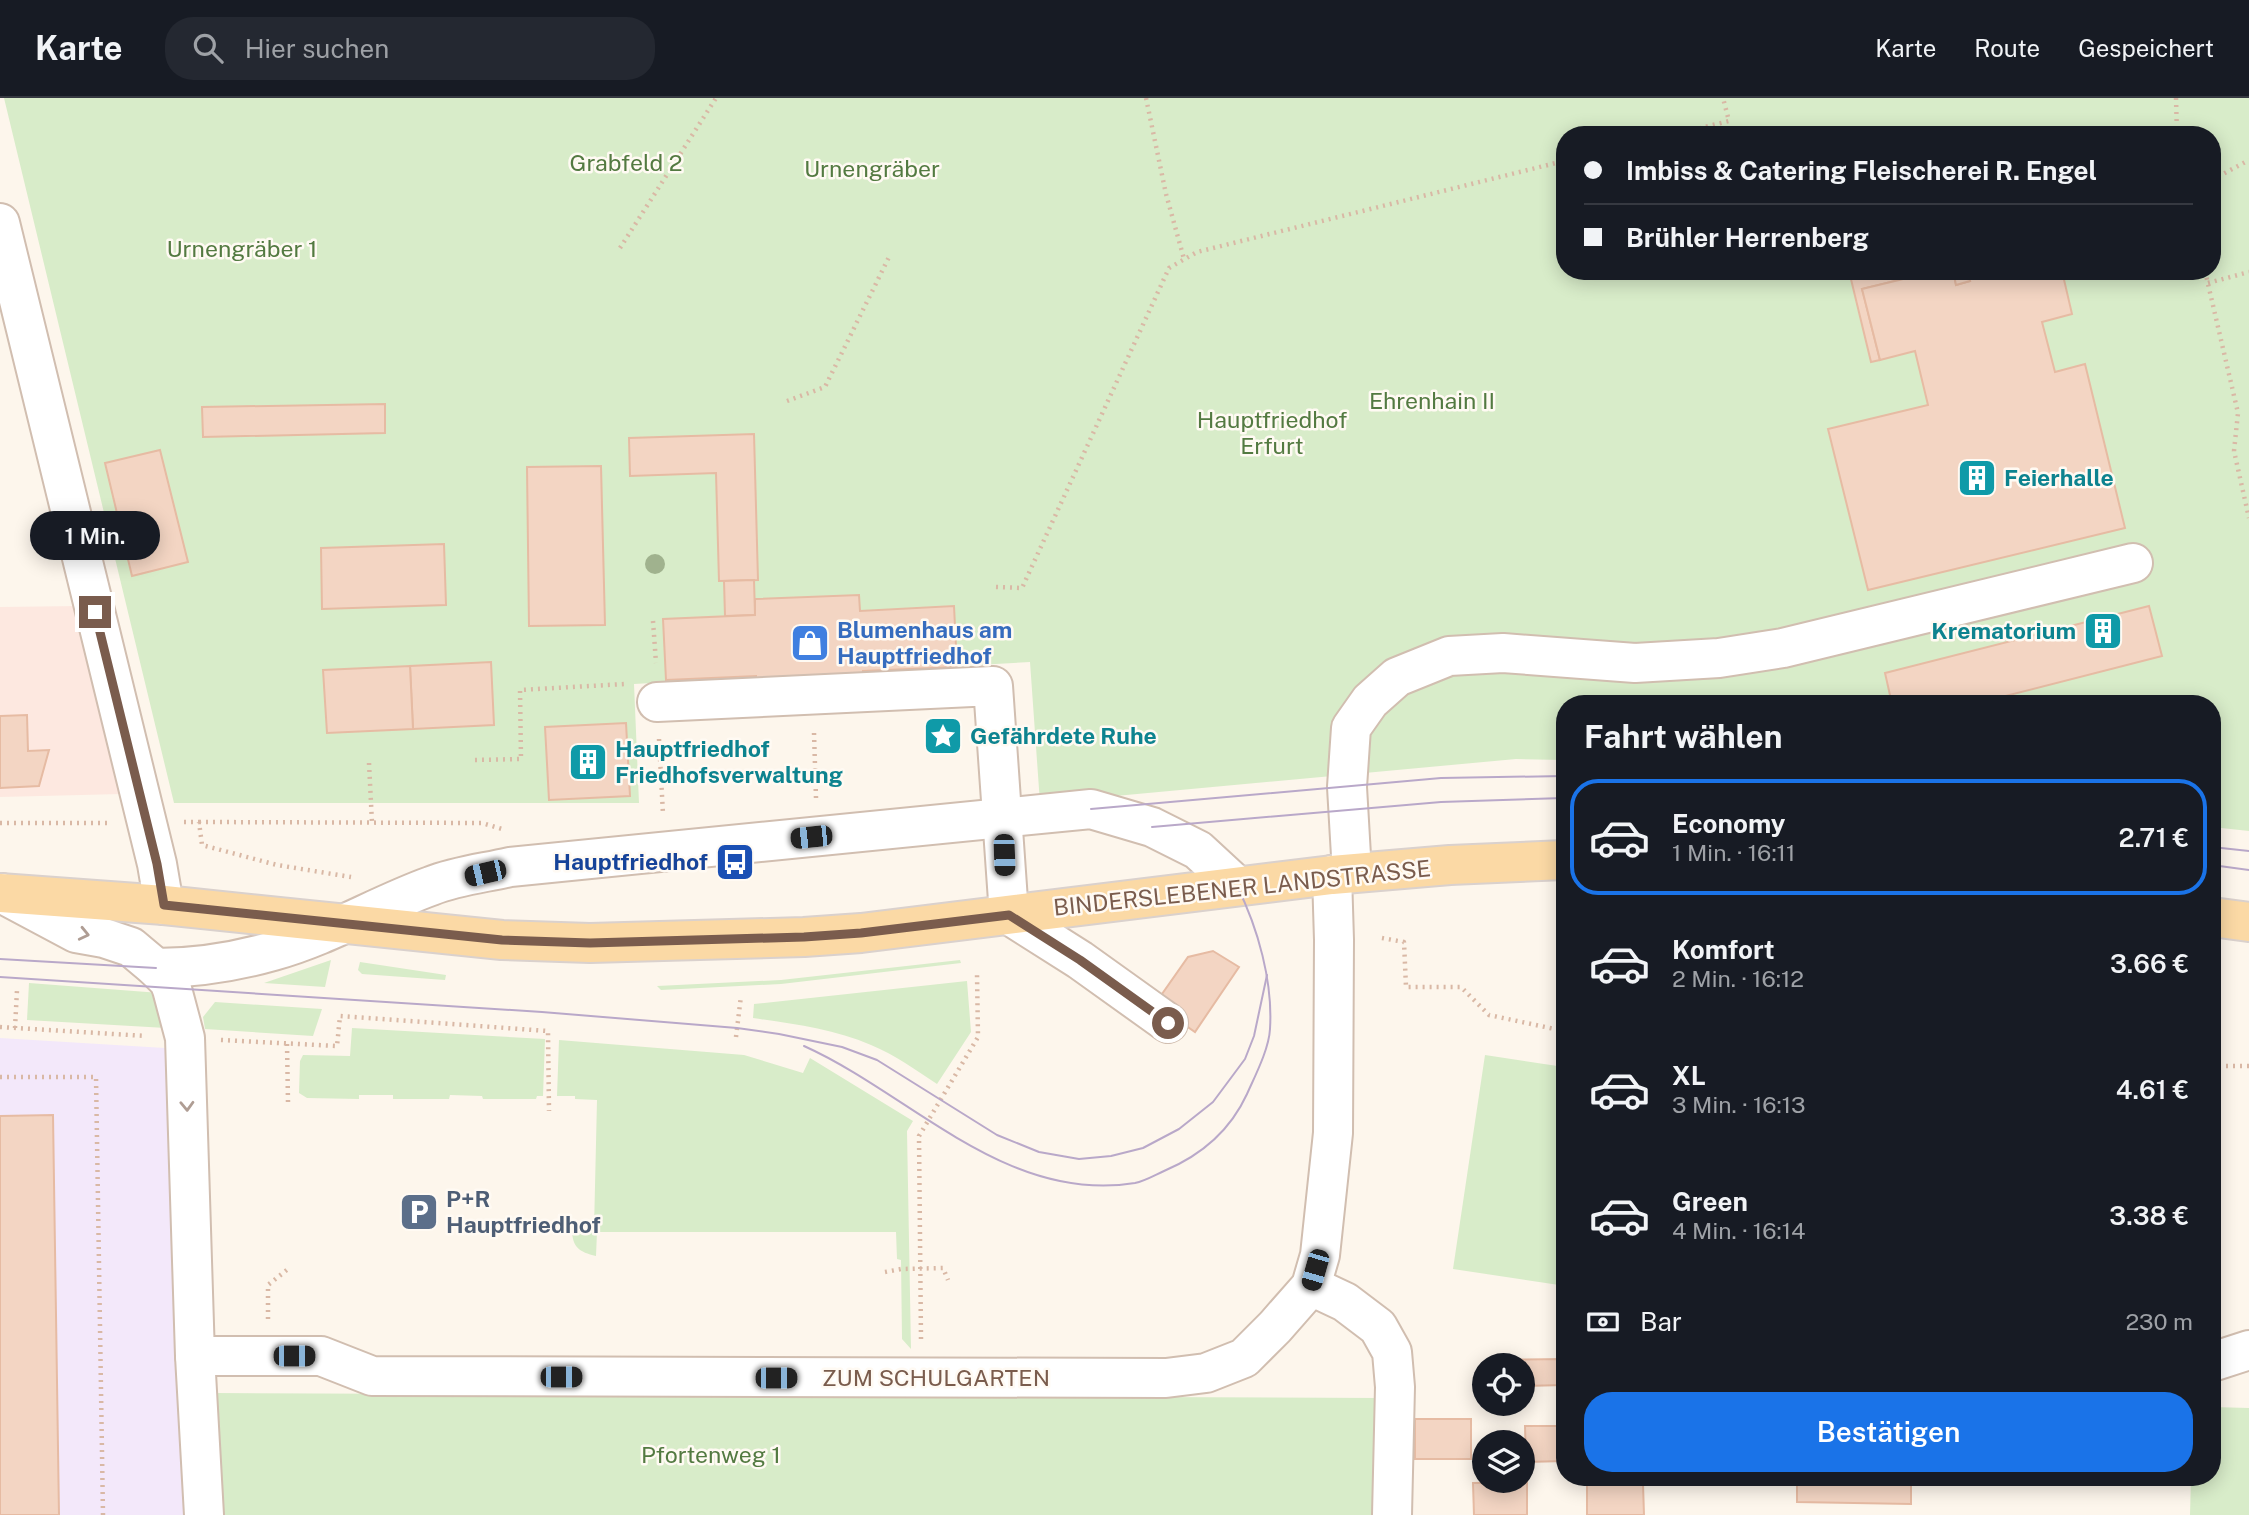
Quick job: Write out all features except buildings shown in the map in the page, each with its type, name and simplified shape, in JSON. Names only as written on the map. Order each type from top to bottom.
[{"type":"main road","name":"BINDERSLEBENER LANDSTRASSE","points":[[0,893],[164,905],[502,940],[590,943],[861,933],[1342,874],[1450,865],[1556,860]]},
{"type":"main road","points":[[2221,918],[2249,922]]},
{"type":"street","points":[[0,223],[164,905]]},
{"type":"street","name":"ZUM SCHULGARTEN","points":[[195,1356],[321,1356],[372,1376],[921,1378],[1166,1378],[1206,1373],[1244,1358],[1275,1328],[1311,1286],[1320,1255],[1333,1133],[1342,874],[1351,728],[1370,701],[1397,677],[1450,656],[1503,653],[1635,663],[1719,658],[1783,648],[2133,563]]},
{"type":"street","points":[[646,693],[813,694],[993,686],[1009,915],[1080,960],[1168,1023]]},
{"type":"street","points":[[164,979],[234,979],[276,967],[362,925],[457,895],[512,884],[1003,828],[1091,809],[1152,827],[1198,850],[1237,886]]},
{"type":"street","points":[[0,893],[76,933],[131,947],[164,979],[181,1016],[185,1038],[195,1356],[204,1515]]},
{"type":"street","points":[[1311,1286],[1345,1302],[1378,1326],[1392,1352],[1395,1387],[1392,1515]]},
{"type":"street","points":[[2221,1360],[2249,1350]]},
{"type":"path","points":[[620,247],[716,98]]},
{"type":"path","points":[[1146,98],[1166,194],[1184,259]]},
{"type":"path","points":[[1709,126],[1729,121],[1723,98]]},
{"type":"path","points":[[2175,98],[2177,126]]},
{"type":"path","points":[[2221,175],[2249,160]]},
{"type":"path","points":[[996,587],[1022,588],[1169,268],[1197,253],[1556,163]]},
{"type":"path","points":[[787,401],[825,387],[890,255]]},
{"type":"path","points":[[2221,280],[2249,272]]},
{"type":"path","points":[[2207,280],[2238,413],[2234,451],[2249,518]]},
{"type":"path","points":[[2208,283],[2219,280]]},
{"type":"path","points":[[475,760],[521,760],[520,690],[646,693]]},
{"type":"path","points":[[813,694],[816,806]]},
{"type":"path","points":[[369,763],[372,823]]},
{"type":"path","points":[[199,822],[202,845],[277,865],[358,878]]},
{"type":"path","points":[[0,823],[482,823],[506,830]]},
{"type":"path","points":[[1382,938],[1404,942],[1406,987],[1461,987],[1489,1016],[1556,1029]]},
{"type":"path","points":[[921,1378],[919,1136],[978,1037],[977,974]]},
{"type":"path","points":[[15,1028],[17,990]]},
{"type":"path","points":[[736,1037],[741,996]]},
{"type":"path","points":[[0,1027],[337,1046],[340,1016],[548,1031]]},
{"type":"path","points":[[548,1024],[549,1111]]},
{"type":"path","points":[[287,1044],[288,1102]]},
{"type":"path","points":[[2221,1066],[2249,1066]]},
{"type":"path","points":[[0,1077],[96,1077],[103,1515]]},
{"type":"path","points":[[885,1272],[943,1268],[948,1280]]},
{"type":"path","points":[[268,1356],[268,1286],[288,1269]]},
{"type":"shaded area","points":[[79,606],[122,794],[0,797],[0,607]]},
{"type":"shaded area","points":[[0,1038],[165,1048],[188,1515],[0,1515]]},
{"type":"green space","name":"Hauptfriedhof Erfurt","points":[[4,98],[2249,98],[2249,831],[2221,828],[2221,695],[1556,695],[1556,760],[1516,759],[1040,803],[1030,662],[634,684],[639,803],[174,803]]},
{"type":"green space","points":[[331,960],[325,987],[264,983]]},
{"type":"green space","points":[[960,960],[961,963],[781,984],[661,990],[657,986],[781,980]]},
{"type":"green space","points":[[360,962],[446,975],[445,980],[362,974],[358,970]]},
{"type":"green space","points":[[967,981],[971,1032],[937,1084],[888,1053],[857,1039],[753,1018],[754,1004]]},
{"type":"green space","points":[[29,983],[160,993],[166,1028],[27,1020]]},
{"type":"green space","points":[[215,1002],[322,1009],[313,1036],[205,1029],[203,1017]]},
{"type":"green space","points":[[352,1028],[545,1039],[543,1096],[537,1096],[536,1099],[483,1099],[482,1096],[450,1095],[449,1099],[393,1099],[393,1095],[359,1095],[359,1099],[307,1098],[299,1093],[300,1061],[303,1055],[350,1056]]},
{"type":"green space","points":[[559,1040],[744,1055],[803,1073],[810,1058],[913,1121],[907,1131],[911,1349],[902,1339],[901,1260],[897,1259],[896,1232],[597,1232],[596,1256],[578,1248],[573,1240],[572,1229],[594,1229],[597,1100],[557,1096]]},
{"type":"green space","points":[[1485,1055],[1556,1066],[1556,1285],[1453,1269]]},
{"type":"green space","name":"Pfortenweg 1","points":[[212,1393],[1380,1398],[1377,1515],[223,1515]]},
{"type":"green space","points":[[2221,1407],[2249,1408],[2249,1515],[2190,1515],[2191,1486],[2221,1486]]},
{"type":"tram line","points":[[1091,809],[1441,778],[1556,776]]},
{"type":"tram line","points":[[1152,827],[1441,802],[1556,798]]},
{"type":"tram line","points":[[2221,848],[2249,851]]},
{"type":"tram line","points":[[2221,866],[2249,870]]},
{"type":"tram line","points":[[804,1046],[844,1067],[961,1140],[1002,1162],[1044,1177],[1088,1185],[1142,1181],[1191,1157],[1223,1130],[1240,1107],[1264,1054],[1270,1029],[1266,974],[1257,937],[1237,886]]},
{"type":"tram line","points":[[0,959],[156,968]]},
{"type":"tram line","points":[[0,977],[542,1012],[779,1034],[842,1047],[877,1060],[997,1135],[1039,1152],[1079,1159],[1111,1156],[1143,1148],[1179,1129],[1213,1102],[1245,1059],[1254,1036],[1267,975]]},
{"type":"place","name":"Feierhalle","points":[[1977,478]]},
{"type":"place","name":"Krematorium","points":[[2103,631]]},
{"type":"place","name":"Blumenhaus am Hauptfriedhof","points":[[810,643]]},
{"type":"place","name":"Gefährdete Ruhe","points":[[943,736]]},
{"type":"place","name":"Hauptfriedhof Friedhofsverwaltung","points":[[588,762]]},
{"type":"place","name":"Hauptfriedhof","points":[[735,862]]},
{"type":"place","name":"P+R Hauptfriedhof","points":[[419,1212]]},
{"type":"route","points":[[95,612],[157,864],[164,905],[502,940],[590,943],[804,937],[861,933],[1009,915],[1080,960],[1168,1023]]},
{"type":"park label","name":"Grabfeld 2","points":[[626,163]]},
{"type":"park label","name":"Urnengräber","points":[[872,169]]},
{"type":"park label","name":"Urnengräber 1","points":[[242,249]]},
{"type":"park label","name":"Ehrenhain II","points":[[1432,401]]}]
